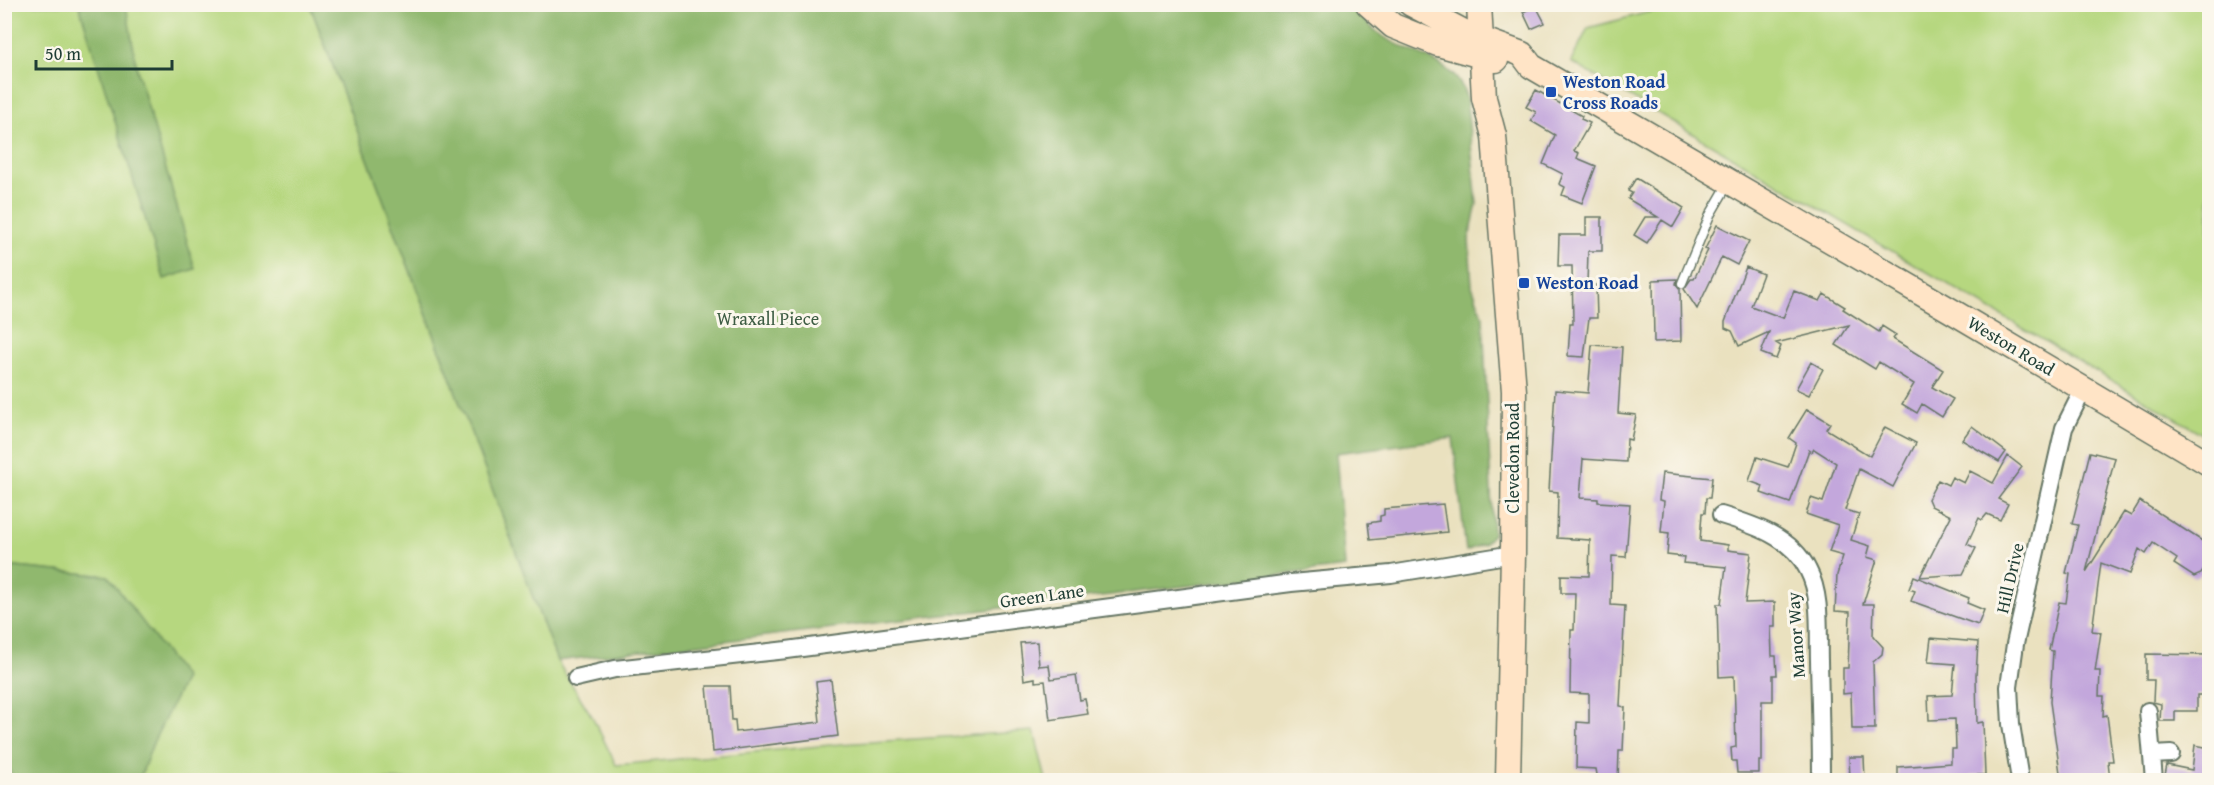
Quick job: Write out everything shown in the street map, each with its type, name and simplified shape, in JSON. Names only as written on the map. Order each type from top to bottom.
[{"type":"main road","points":[[1368,4],[1393,26],[1438,44],[1489,50]]},
{"type":"main road","name":"Clevedon Road","points":[[1479,4],[1500,102],[1494,136],[1514,391],[1508,780]]},
{"type":"main road","name":"Clevedon Road","points":[[1489,50],[1493,4]]},
{"type":"main road","points":[[1413,5],[1489,50]]},
{"type":"main road","name":"Weston Road","points":[[1489,50],[1518,66],[1531,66],[2210,464]]},
{"type":"street","name":"Hill Drive","points":[[2020,780],[2011,724],[2009,687],[2015,644],[2064,428],[2083,390]]},
{"type":"street","name":"Manor Way","points":[[1722,514],[1747,515],[1791,548],[1808,569],[1812,579],[1817,610],[1821,780]]},
{"type":"street","name":"Green Lane","points":[[576,678],[615,669],[776,652],[1291,583],[1391,574],[1513,554]]},
{"type":"street","points":[[2148,711],[2154,780]]},
{"type":"street","points":[[2151,755],[2171,754]]},
{"type":"lane","points":[[1682,283],[1710,215],[1729,181]]},
{"type":"green space","points":[[4,5],[310,5],[557,661],[593,718],[616,765],[841,744],[1034,731],[1046,780],[139,780],[153,743],[108,576],[5,566]]},
{"type":"green space","points":[[79,5],[126,5],[137,69],[195,269],[164,279]]},
{"type":"green space","name":"Wraxall Piece","points":[[310,5],[1350,5],[1381,35],[1442,66],[1460,84],[1466,96],[1477,204],[1469,239],[1472,286],[1483,317],[1493,534],[1485,543],[1466,551],[1453,438],[1336,453],[1345,567],[557,661]]},
{"type":"green space","points":[[1676,5],[2209,5],[2209,438],[1571,62],[1588,28]]},
{"type":"green space","points":[[5,566],[108,576],[185,678],[153,743],[139,780],[13,780],[4,755]]},
{"type":"building","points":[[1536,6],[1545,23],[1531,29],[1523,12]]},
{"type":"building","points":[[1536,90],[1582,116],[1581,119],[1590,123],[1574,151],[1579,153],[1577,158],[1596,166],[1582,203],[1562,195],[1565,187],[1559,184],[1563,174],[1543,164],[1555,135],[1531,121],[1536,112],[1526,107]]},
{"type":"building","points":[[1636,178],[1684,208],[1673,227],[1662,220],[1647,243],[1634,235],[1645,217],[1658,217],[1628,199],[1632,193],[1628,191]]},
{"type":"building","points":[[1586,217],[1602,217],[1602,251],[1588,251],[1587,285],[1596,285],[1597,318],[1589,318],[1584,357],[1568,356],[1570,324],[1573,324],[1572,266],[1558,266],[1559,235],[1586,235]]},
{"type":"building","points":[[1717,225],[1749,241],[1737,265],[1722,257],[1697,309],[1684,289],[1691,279],[1694,279]]},
{"type":"building","points":[[1746,267],[1763,274],[1751,306],[1783,318],[1794,291],[1820,301],[1824,294],[1879,332],[1882,326],[1896,335],[1893,339],[1943,370],[1932,387],[1953,399],[1942,417],[1922,404],[1917,413],[1902,404],[1914,384],[1879,362],[1875,369],[1836,345],[1849,325],[1776,343],[1781,346],[1776,359],[1761,353],[1769,332],[1739,346],[1732,331],[1725,328],[1725,322]]},
{"type":"building","points":[[1677,279],[1676,284],[1680,289],[1681,341],[1654,342],[1653,280]]},
{"type":"building","points":[[1592,345],[1622,347],[1618,413],[1636,415],[1631,440],[1627,439],[1626,462],[1583,459],[1580,498],[1598,499],[1598,502],[1630,504],[1626,557],[1612,556],[1611,605],[1625,606],[1620,706],[1625,707],[1623,751],[1619,751],[1618,780],[1598,780],[1596,769],[1576,768],[1577,722],[1589,723],[1589,694],[1570,693],[1571,630],[1574,630],[1575,593],[1561,593],[1561,575],[1589,576],[1590,540],[1557,538],[1558,492],[1549,491],[1555,390],[1588,393]]},
{"type":"building","points":[[1811,362],[1823,369],[1809,395],[1796,389]]},
{"type":"building","points":[[1807,409],[1830,423],[1826,429],[1870,456],[1885,427],[1916,443],[1893,487],[1859,469],[1845,510],[1859,514],[1851,540],[1870,546],[1867,557],[1877,560],[1863,604],[1874,604],[1873,636],[1883,647],[1882,654],[1873,662],[1875,729],[1852,729],[1851,693],[1843,694],[1843,668],[1848,668],[1850,612],[1835,611],[1837,575],[1843,556],[1829,552],[1838,525],[1806,514],[1811,498],[1823,502],[1836,463],[1814,449],[1812,452],[1809,450],[1790,503],[1761,493],[1763,486],[1749,481],[1757,457],[1788,467],[1796,443],[1789,438]]},
{"type":"building","points":[[1972,426],[2006,452],[1999,462],[1962,440]]},
{"type":"building","points":[[2090,452],[2115,458],[2086,572],[2124,512],[2131,516],[2140,501],[2210,546],[2210,561],[2201,574],[2194,577],[2174,564],[2177,559],[2153,543],[2146,554],[2139,549],[2130,574],[2101,563],[2092,631],[2101,632],[2095,671],[2100,671],[2099,696],[2104,696],[2103,716],[2107,715],[2113,761],[2108,761],[2110,780],[2061,780],[2050,702],[2053,651],[2049,650],[2059,602],[2066,603],[2070,574],[2066,573],[2078,525],[2072,524]]},
{"type":"building","points":[[2008,456],[2022,467],[1998,499],[2008,504],[2000,520],[1987,514],[1982,520],[1979,518],[1967,544],[1976,548],[1963,574],[1920,577],[1951,516],[1931,506],[1928,499],[1938,480],[1948,485],[1952,477],[1964,483],[1970,471],[1993,483]]},
{"type":"building","points":[[1662,473],[1712,478],[1710,498],[1706,498],[1705,513],[1702,513],[1700,541],[1728,545],[1728,550],[1751,553],[1745,603],[1775,602],[1775,627],[1771,627],[1772,656],[1776,656],[1777,675],[1773,675],[1773,701],[1762,701],[1762,761],[1759,761],[1759,773],[1737,773],[1736,761],[1732,761],[1731,748],[1736,747],[1734,676],[1719,677],[1717,604],[1721,604],[1726,567],[1683,563],[1684,557],[1667,555],[1669,533],[1661,532],[1664,501],[1659,500]]},
{"type":"building","points":[[1443,504],[1447,532],[1370,540],[1368,523],[1380,521],[1380,516],[1384,515],[1384,509]]},
{"type":"building","points":[[1914,576],[1969,598],[1967,603],[1984,610],[1978,625],[1911,601],[1915,591],[1909,589]]},
{"type":"building","points":[[1931,638],[1978,642],[1977,723],[1983,722],[1985,775],[1970,775],[1970,780],[1898,780],[1898,767],[1951,763],[1951,749],[1956,749],[1955,719],[1929,720],[1928,696],[1952,695],[1955,664],[1928,662]]},
{"type":"building","points":[[1037,642],[1039,666],[1049,665],[1051,679],[1076,675],[1080,700],[1085,699],[1088,714],[1050,720],[1045,681],[1035,682],[1035,678],[1024,680],[1020,643]]},
{"type":"building","points":[[2146,654],[2210,655],[2210,695],[2197,695],[2197,711],[2175,711],[2175,721],[2160,721],[2161,704],[2153,702],[2154,680],[2146,680]]},
{"type":"building","points":[[831,680],[838,736],[713,752],[707,686],[730,686],[732,720],[735,720],[736,732],[820,722],[816,682]]},
{"type":"building","points":[[2195,745],[2210,748],[2210,780],[2164,780],[2167,765],[2192,770]]},
{"type":"building","points":[[1849,757],[1864,757],[1865,780],[1850,780]]},
{"type":"place","name":"Weston Road Cross Roads","points":[[1551,92]]},
{"type":"place","name":"Weston Road","points":[[1524,283]]}]
